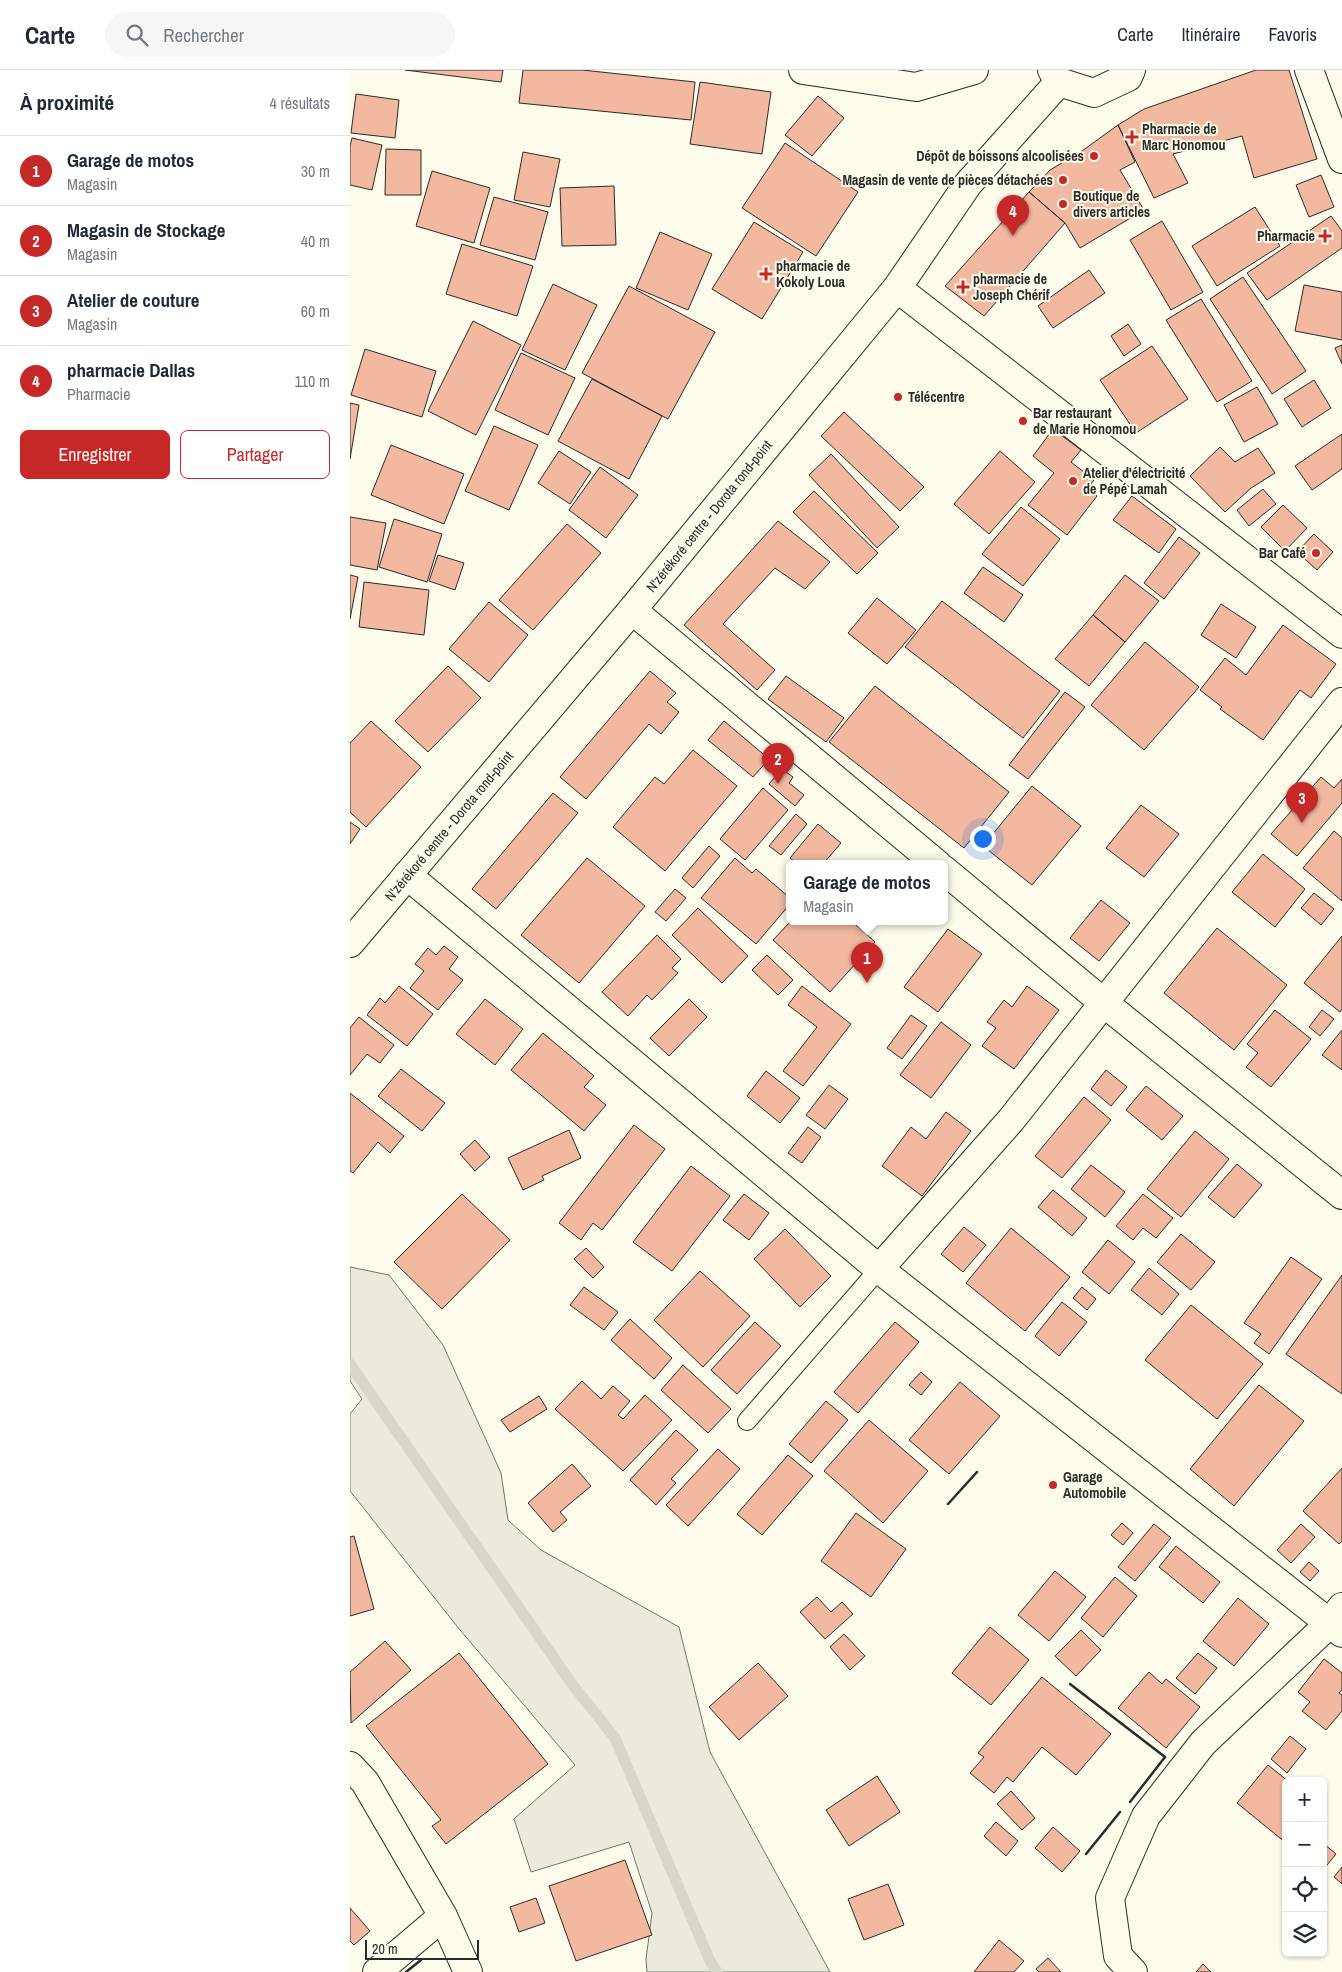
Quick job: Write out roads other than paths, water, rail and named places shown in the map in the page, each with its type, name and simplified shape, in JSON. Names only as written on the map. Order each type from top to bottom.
[{"type":"main road","points":[[803,70],[916,87],[974,70]]},
{"type":"main road","points":[[1055,76],[1094,93],[1128,77],[1131,70]]},
{"type":"main road","points":[[1309,70],[1342,159]]},
{"type":"main road","name":"N'zérékoré centre - Dorota rond-point","points":[[350,943],[632,610],[897,288],[968,184],[1055,76]]},
{"type":"main road","points":[[897,288],[1342,634]]},
{"type":"main road","points":[[632,610],[932,860]]},
{"type":"main road","points":[[879,1269],[1011,1120],[1342,702]]},
{"type":"main road","points":[[948,873],[1342,1196]]},
{"type":"main road","points":[[407,875],[879,1269],[1338,1621],[1203,1743],[1146,1816],[1110,1898],[1118,1956],[1132,1972]]},
{"type":"main road","points":[[350,1766],[365,1782],[443,1916],[468,1972]]},
{"type":"main road","points":[[377,1972],[443,1916]]},
{"type":"lane","points":[[747,1422],[879,1269]]},
{"type":"waterway","points":[[350,1364],[572,1684],[615,1738],[710,1961],[717,1972]]},
{"type":"place","name":"Pharmacie de Marc Honomou","points":[[1132,137]]},
{"type":"place","name":"Dépôt de boissons alcoolisées","points":[[1094,156]]},
{"type":"place","name":"Magasin de vente de pièces détachées","points":[[1063,180]]},
{"type":"place","name":"Boutique de divers articles","points":[[1063,204]]},
{"type":"place","name":"pharmacie Dallas","points":[[1013,236]]},
{"type":"place","name":"Pharmacie","points":[[1325,236]]},
{"type":"place","name":"pharmacie de Kokoly Loua","points":[[766,274]]},
{"type":"place","name":"pharmacie de Joseph Chérif","points":[[963,287]]},
{"type":"place","name":"Télécentre","points":[[898,397]]},
{"type":"place","name":"Bar restaurant de Marie Honomou","points":[[1023,421]]},
{"type":"place","name":"Atelier d'électricité de Pépé Lamah","points":[[1073,481]]},
{"type":"place","name":"Bar Café","points":[[1316,553]]},
{"type":"place","name":"Magasin de Stockage","points":[[778,784]]},
{"type":"place","name":"Atelier de couture","points":[[1302,823]]},
{"type":"place","name":"Garage de motos","points":[[867,983]]},
{"type":"place","name":"Garage Automobile","points":[[1053,1485]]}]
